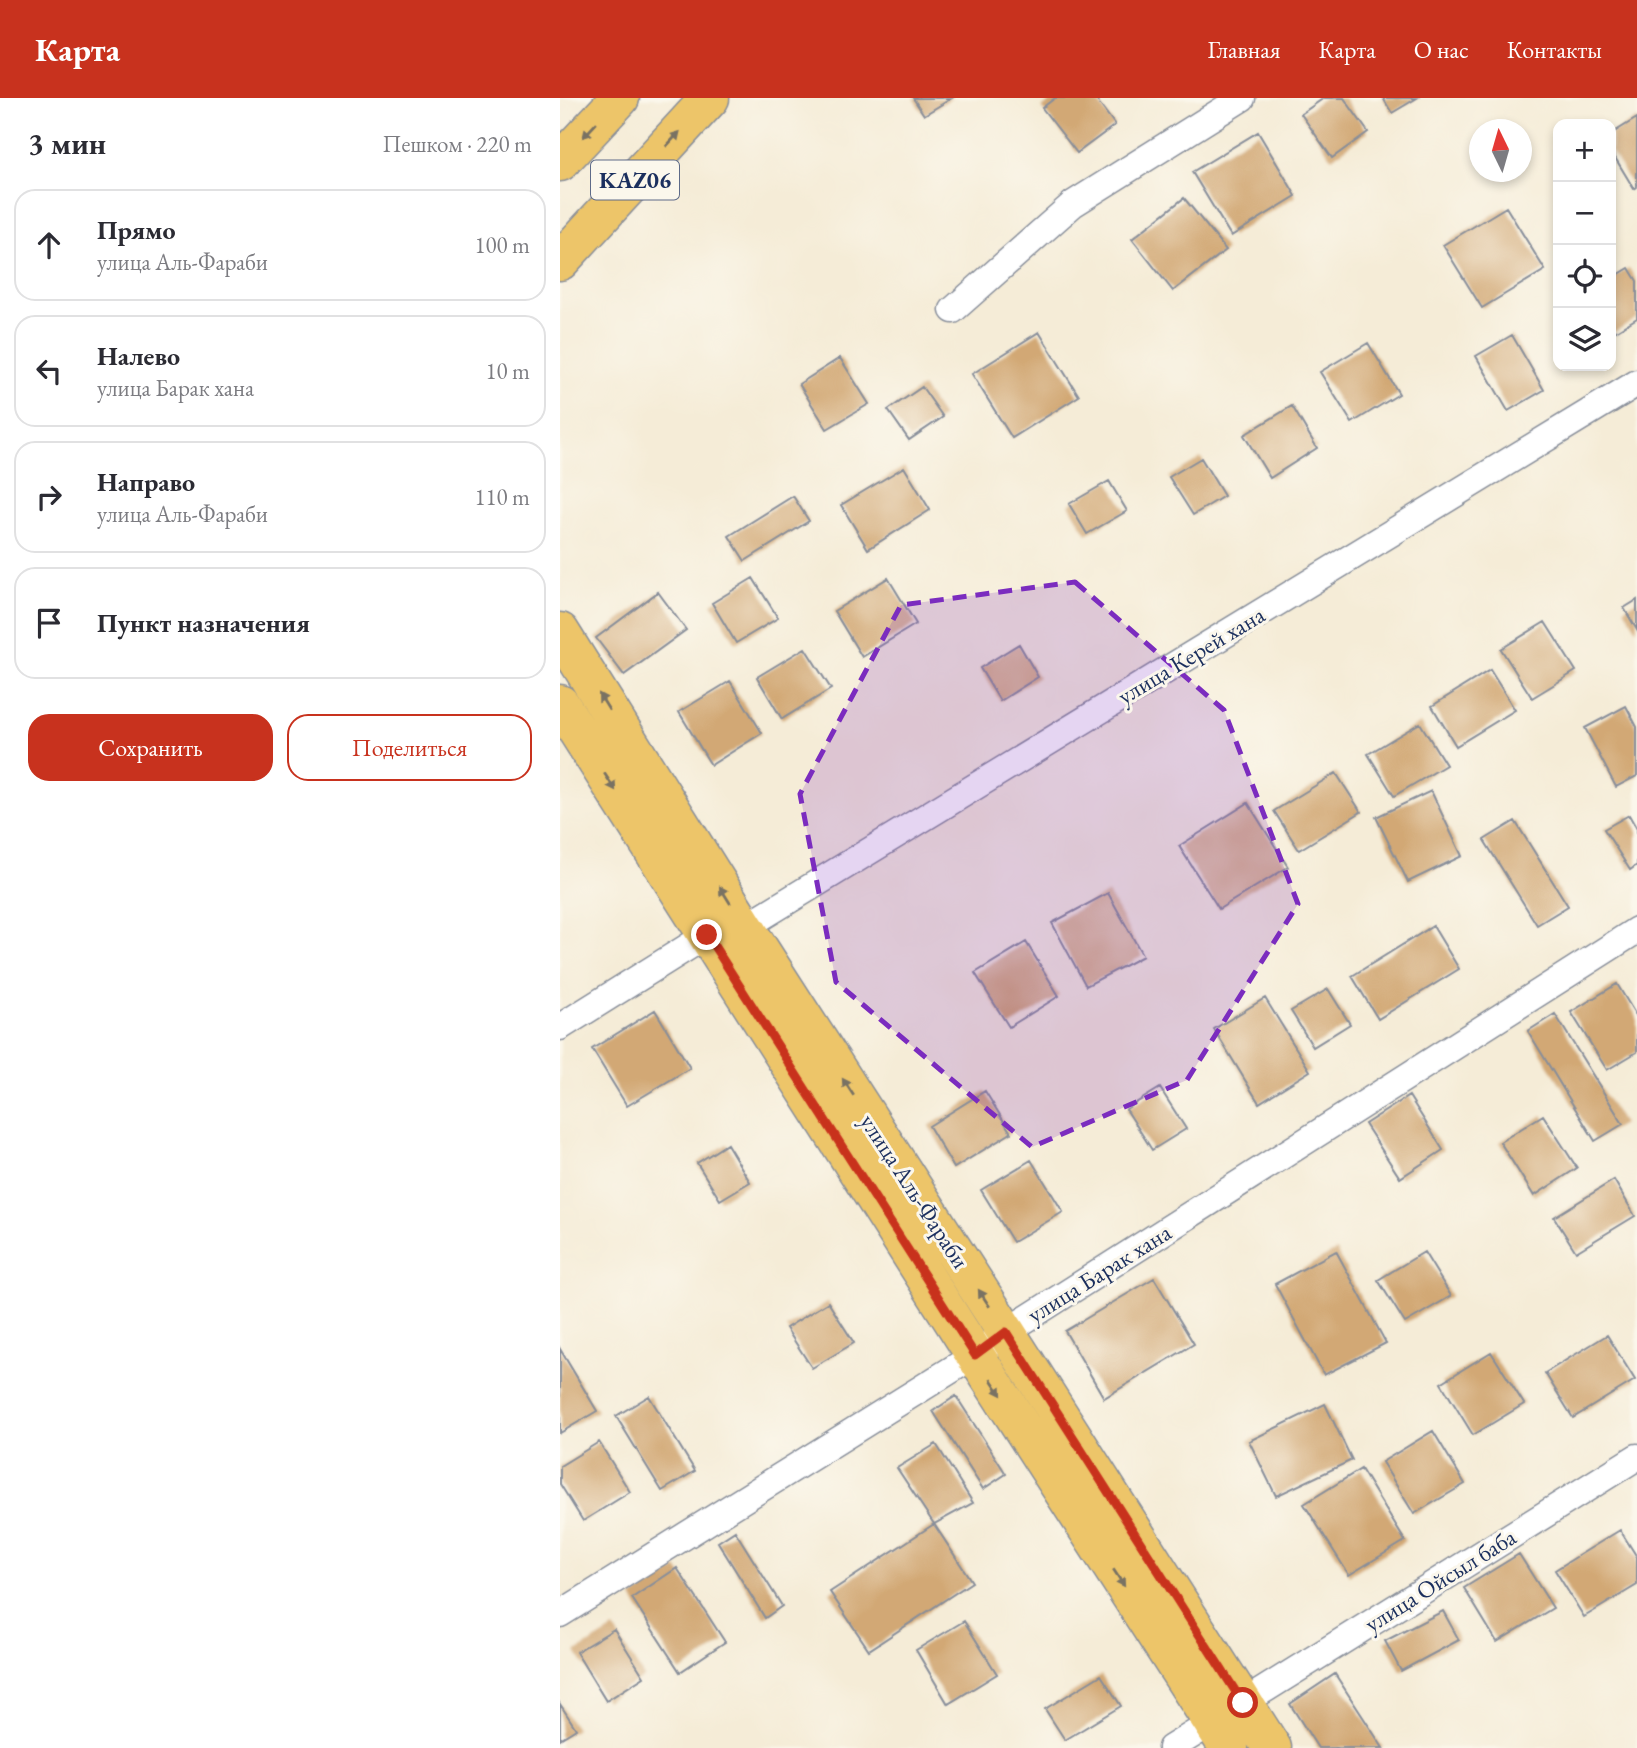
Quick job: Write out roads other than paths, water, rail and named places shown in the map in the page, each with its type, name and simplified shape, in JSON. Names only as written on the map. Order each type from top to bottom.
[{"type":"main road","name":"KАZ06","points":[[560,162],[620,98]]},
{"type":"main road","name":"KАZ06","points":[[560,261],[710,98]]},
{"type":"main road","name":"улица Аль-Фараби","points":[[560,632],[745,927],[1006,1332],[1228,1724]]},
{"type":"main road","name":"улица Аль-Фараби","points":[[560,704],[975,1355],[1228,1724],[1272,1748]]},
{"type":"street","points":[[953,310],[1073,204],[1242,98]]},
{"type":"street","name":"улица Керей хана","points":[[745,927],[1637,383]]},
{"type":"street","name":"улица Барак хана","points":[[560,1614],[975,1355],[1006,1332],[1637,930]]},
{"type":"street","points":[[560,1027],[707,935]]},
{"type":"street","name":"улица Ойсыл баба","points":[[1171,1748],[1228,1724],[1637,1457]]}]
